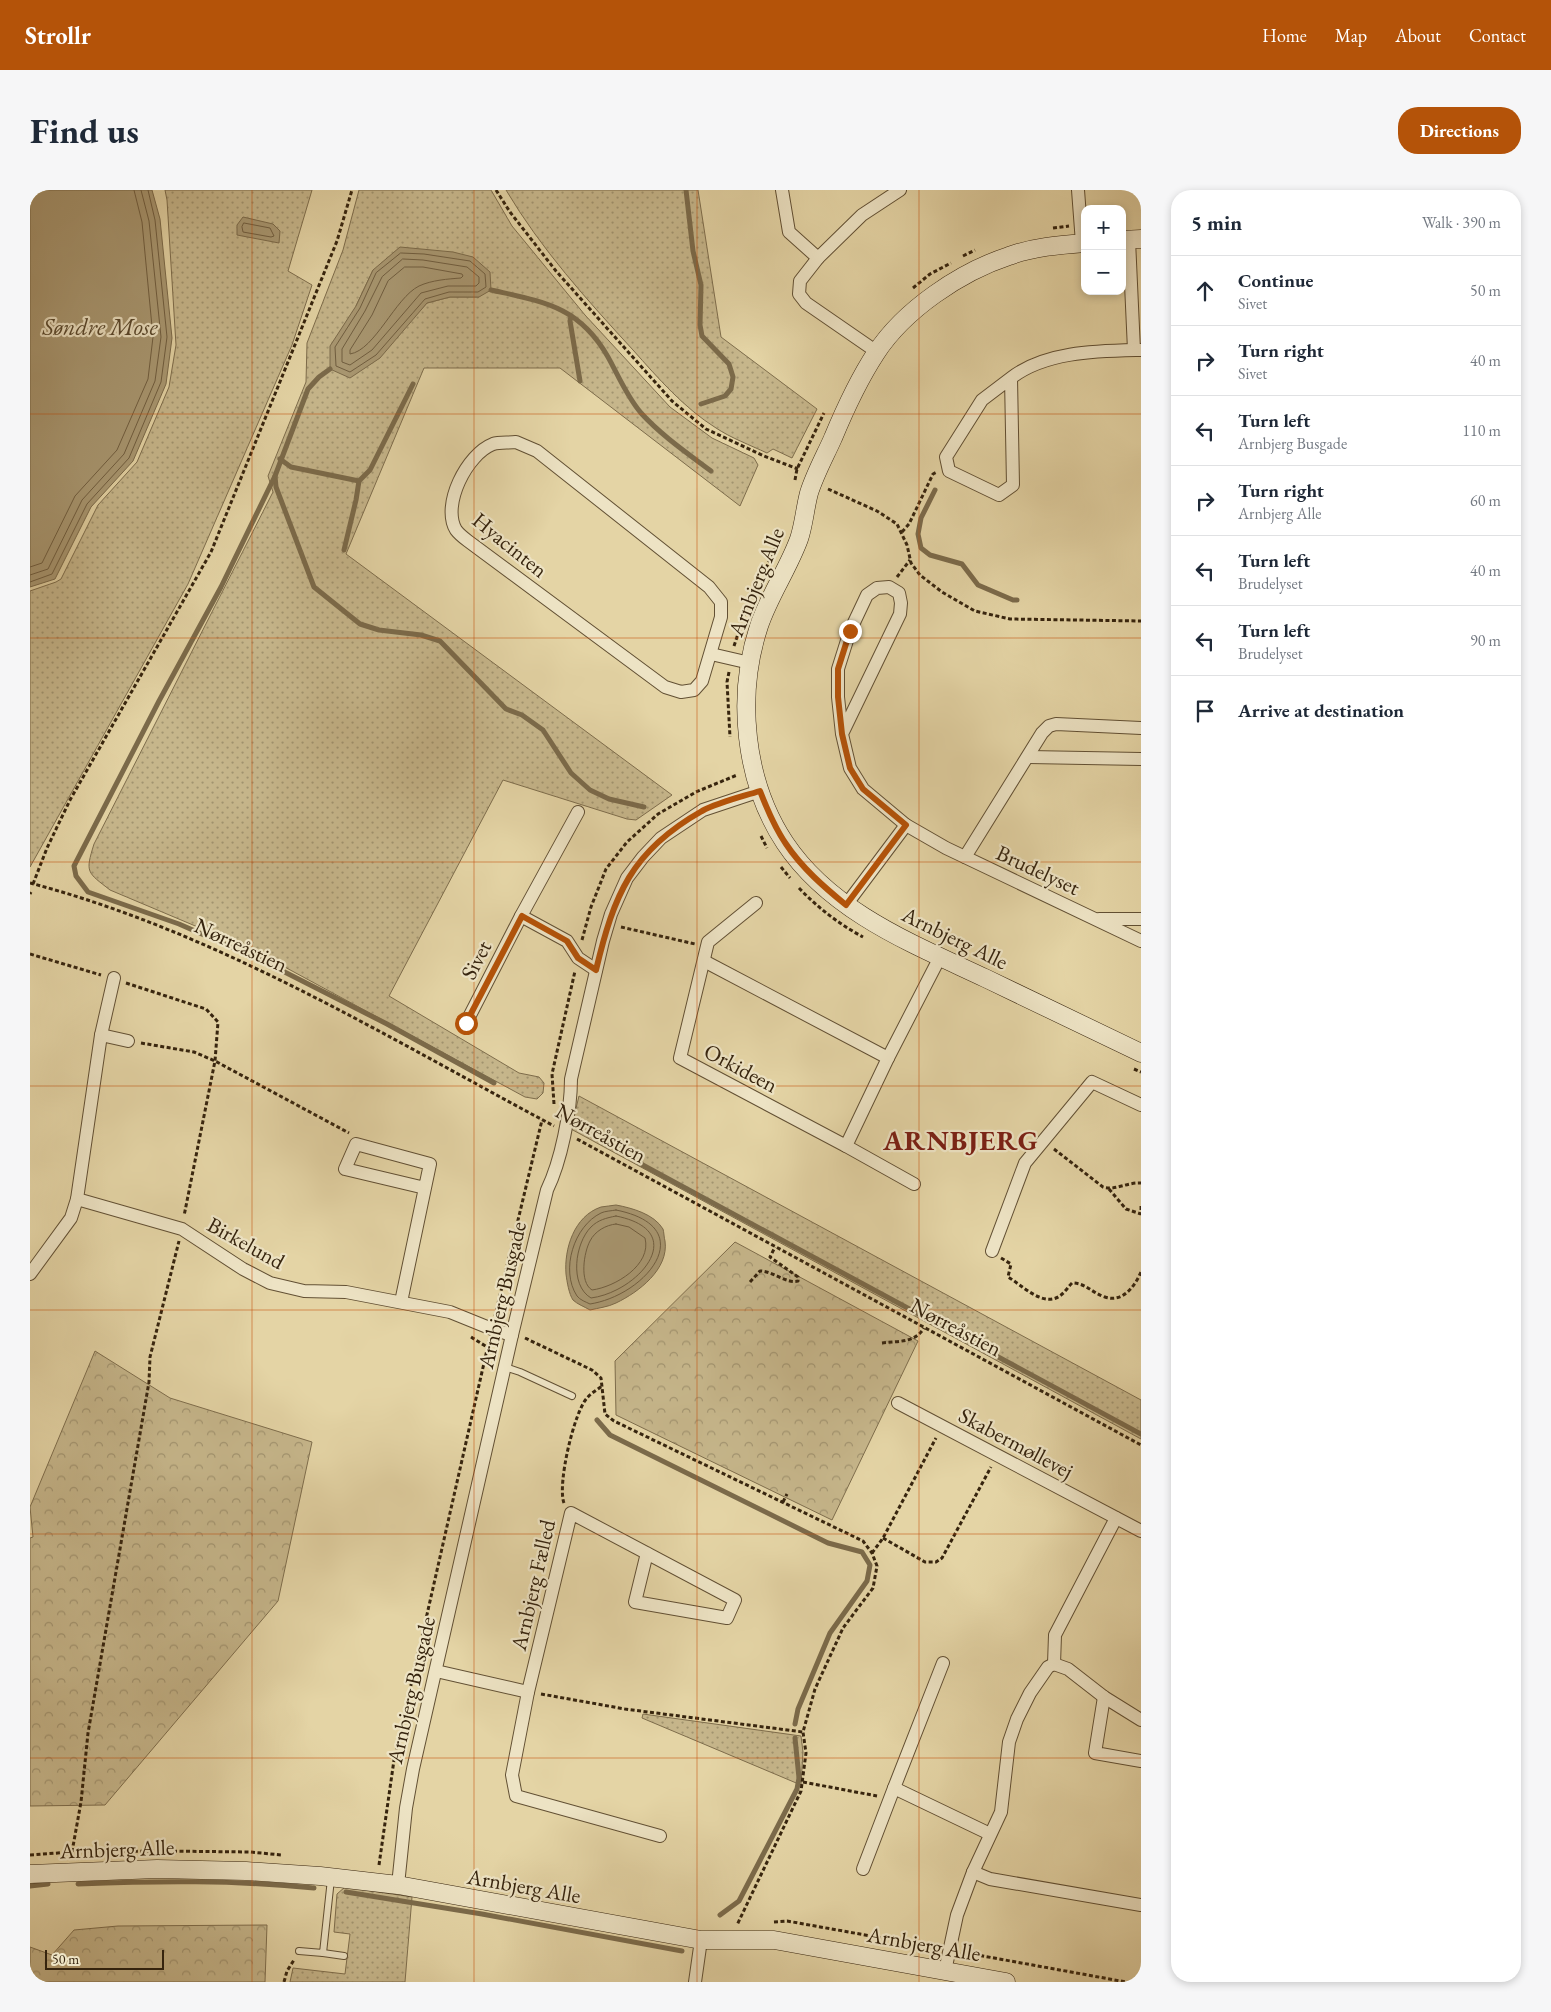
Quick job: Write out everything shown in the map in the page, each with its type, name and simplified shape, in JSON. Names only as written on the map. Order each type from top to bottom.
[{"type":"street","points":[[782,190],[789,232],[818,258]]},
{"type":"street","points":[[877,352],[806,302],[799,294],[800,281],[818,258],[862,215],[900,190]]},
{"type":"street","points":[[1078,190],[1081,222]]},
{"type":"street","points":[[1011,378],[1013,485],[999,495],[949,471],[946,457],[982,400],[1024,368],[1060,357],[1086,353],[1138,350],[1131,240]]},
{"type":"street","name":"Arnbjerg Alle","points":[[1081,243],[1043,247],[1008,256],[955,281],[905,319],[877,352],[845,409],[814,482],[798,541],[759,625],[746,691],[747,737],[760,791],[769,814],[786,844],[816,880],[846,905],[889,932],[1141,1053]]},
{"type":"street","name":"Hyacinten","points":[[516,442],[537,451],[710,587],[721,602],[721,617],[711,654],[702,681],[694,690],[681,692],[665,687],[468,542],[456,531],[452,516],[452,498],[469,464],[478,453],[494,444],[516,442]]},
{"type":"street","points":[[842,734],[900,614],[901,603],[899,593],[889,587]]},
{"type":"street","name":"Brudelyset","points":[[889,587],[877,588],[867,595],[850,631],[838,669],[838,697],[842,734],[850,768],[863,789],[906,825],[965,857],[1141,941]]},
{"type":"street","points":[[711,654],[750,663]]},
{"type":"street","name":"Brudelyset","points":[[965,857],[1048,726],[1056,724],[1141,728]]},
{"type":"street","points":[[1029,757],[1141,759]]},
{"type":"street","name":"Arnbjerg Busgade","points":[[398,1885],[406,1808],[512,1334],[564,1132],[571,1100],[571,1079],[608,924],[627,878],[643,857],[662,838],[703,810],[760,791]]},
{"type":"street","name":"Sivet","points":[[466,1023],[578,812]]},
{"type":"street","points":[[846,905],[906,825]]},
{"type":"street","points":[[707,947],[708,942],[756,903]]},
{"type":"street","points":[[522,916],[567,941],[578,958],[596,970]]},
{"type":"street","name":"Brudelyset","points":[[1094,918],[1141,919]]},
{"type":"street","name":"Orkideen","points":[[707,947],[680,1058],[914,1184]]},
{"type":"street","points":[[846,1146],[888,1058],[940,957]]},
{"type":"street","points":[[704,961],[888,1058]]},
{"type":"street","points":[[30,1274],[71,1218],[77,1199],[101,1036],[114,978]]},
{"type":"street","points":[[101,1036],[128,1040]]},
{"type":"street","points":[[992,1251],[1025,1163],[1092,1082],[1141,1105]]},
{"type":"street","points":[[401,1302],[425,1188],[430,1164],[356,1144],[345,1169],[425,1188]]},
{"type":"street","name":"Birkelund","points":[[77,1199],[182,1229],[243,1270],[270,1283],[304,1290],[346,1292],[450,1312],[492,1329],[512,1334]]},
{"type":"street","name":"Skabermøllevej","points":[[898,1403],[1141,1531]]},
{"type":"street","name":"Arnbjerg Fælled","points":[[647,1554],[635,1602],[727,1618],[735,1600],[571,1513],[528,1692],[512,1775],[516,1796],[660,1836]]},
{"type":"street","points":[[1054,1664],[1055,1635],[1116,1518]]},
{"type":"street","points":[[863,1869],[943,1663]]},
{"type":"street","points":[[945,1971],[957,1915],[1001,1812],[1008,1742],[1030,1693],[1048,1667],[1054,1664],[1068,1669],[1104,1697],[1141,1720]]},
{"type":"street","points":[[436,1671],[528,1692]]},
{"type":"street","points":[[1104,1697],[1095,1753],[1141,1762]]},
{"type":"street","points":[[892,1793],[990,1834]]},
{"type":"street","name":"Arnbjerg Alle","points":[[30,1874],[157,1869],[246,1871],[398,1885],[702,1940],[774,1940],[1006,1982]]},
{"type":"street","points":[[974,1872],[990,1879],[1141,1905]]},
{"type":"street","points":[[695,1982],[702,1940]]},
{"type":"lane","points":[[505,1368],[520,1372],[572,1396]]},
{"type":"lane","points":[[323,1954],[331,1878]]},
{"type":"lane","points":[[298,1951],[344,1956]]},
{"type":"path","points":[[32,883],[70,800],[211,552],[337,241],[352,190]]},
{"type":"path","points":[[496,190],[510,212],[556,271],[672,401],[706,429],[764,456],[797,468],[814,482],[877,512],[897,524],[902,532],[910,559],[920,575],[942,592],[975,611],[1010,619],[1141,620]]},
{"type":"path","points":[[902,532],[909,524],[933,474],[948,464]]},
{"type":"path","points":[[889,587],[910,559]]},
{"type":"path","name":"Nørreåstien","points":[[32,883],[115,910],[194,940],[292,986],[1141,1445]]},
{"type":"path","points":[[608,924],[707,947]]},
{"type":"path","points":[[30,954],[114,978],[206,1009],[218,1022],[215,1061],[182,1229],[150,1357],[149,1382],[88,1734],[81,1802],[72,1852],[66,1872]]},
{"type":"path","points":[[128,1040],[194,1052],[215,1061],[352,1135],[356,1144]]},
{"type":"path","points":[[379,1865],[394,1760],[492,1329],[542,1120]]},
{"type":"path","points":[[1044,1141],[1103,1187],[1109,1189],[1126,1209],[1141,1214],[1141,1206]]},
{"type":"path","points":[[1109,1189],[1131,1182],[1141,1183]]},
{"type":"path","points":[[750,1282],[760,1271],[768,1271],[791,1282],[798,1281],[798,1277],[770,1257],[775,1247]]},
{"type":"path","points":[[992,1251],[1011,1264],[1008,1277],[1039,1298],[1048,1299],[1060,1296],[1072,1283],[1081,1283],[1105,1297],[1121,1296],[1131,1290],[1141,1272]]},
{"type":"path","points":[[882,1343],[907,1340],[920,1335],[924,1328]]},
{"type":"path","points":[[512,1334],[533,1341],[592,1370],[601,1378],[605,1414],[614,1421],[863,1541],[872,1553],[877,1566],[873,1588],[843,1628],[815,1690],[802,1732],[806,1753],[801,1791],[737,1924]]},
{"type":"path","points":[[571,1513],[563,1501],[561,1489],[566,1459],[580,1408],[587,1398],[602,1386]]},
{"type":"path","points":[[872,1553],[882,1538],[942,1426]]},
{"type":"path","points":[[882,1538],[925,1562],[936,1562],[942,1558],[997,1455]]},
{"type":"path","points":[[783,1502],[787,1494]]},
{"type":"path","points":[[528,1692],[625,1709],[802,1732]]},
{"type":"path","points":[[803,1782],[892,1793]]},
{"type":"path","points":[[284,1982],[287,1971],[298,1951]]},
{"type":"green space","points":[[165,190],[312,190],[288,271],[312,285],[292,345],[188,584],[30,867],[30,591],[61,579],[98,505],[137,462],[169,387],[176,345]]},
{"type":"green space","points":[[359,190],[491,190],[512,226],[585,315],[670,407],[712,438],[754,458],[758,465],[740,506],[560,368],[424,368],[346,554],[672,795],[636,820],[627,819],[503,780],[389,996],[519,1073],[539,1077],[544,1083],[543,1093],[537,1099],[525,1097],[257,952],[110,890],[92,875],[89,867],[94,844],[273,492],[268,476],[306,382],[307,343],[343,250]],"holes":[[[373,270],[479,297],[450,297],[427,303],[410,321],[356,306]]]},
{"type":"green space","points":[[506,190],[698,190],[721,337],[817,409],[792,458],[773,449],[767,453],[728,435],[704,420],[682,402],[565,273],[534,233]]},
{"type":"green space","points":[[579,1096],[1141,1400],[1141,1439],[571,1129]]},
{"type":"green space","points":[[735,1242],[918,1341],[832,1520],[616,1415],[615,1361]]},
{"type":"green space","points":[[95,1351],[170,1398],[312,1442],[278,1601],[105,1805],[30,1806],[30,1538],[33,1537],[30,1507]]},
{"type":"green space","points":[[643,1714],[801,1736],[803,1752],[801,1785],[642,1718]]},
{"type":"green space","points":[[345,1887],[412,1897],[405,1982],[290,1982],[293,1968],[345,1974],[350,1934],[334,1932],[337,1894]]},
{"type":"green space","points":[[267,1925],[265,1982],[30,1982],[30,1947],[52,1955],[74,1930],[118,1926]]},
{"type":"water","name":"Søndre Mose","points":[[30,190],[152,190],[160,219],[172,338],[166,384],[133,461],[91,507],[55,579],[30,587]]},
{"type":"water","points":[[243,217],[273,224],[280,231],[279,243],[237,235],[237,225]]},
{"type":"water","points":[[400,247],[453,252],[473,257],[490,272],[491,290],[479,297],[450,297],[427,303],[380,358],[350,378],[330,369],[330,346],[356,306],[373,270]]},
{"type":"water","points":[[616,1205],[642,1212],[654,1219],[663,1229],[665,1251],[657,1270],[643,1286],[616,1303],[590,1310],[573,1300],[569,1291],[566,1264],[569,1244],[578,1226],[592,1211],[601,1207]]},
{"type":"waterway","points":[[686,190],[693,251],[701,285],[700,325],[702,336],[729,364],[733,377],[731,389],[725,396],[701,404]]},
{"type":"waterway","points":[[491,290],[544,303],[572,317],[585,327],[597,340],[627,393],[641,413],[684,451],[711,471]]},
{"type":"waterway","points":[[571,316],[570,321],[580,381]]},
{"type":"waterway","points":[[330,369],[308,389],[275,476],[276,487],[314,587],[360,624],[379,630],[421,635],[440,641],[506,709],[522,715],[543,730],[571,773],[590,790],[609,799],[644,807]]},
{"type":"waterway","points":[[344,550],[359,481],[370,470],[413,384]]},
{"type":"waterway","points":[[280,459],[291,467],[359,481]]},
{"type":"waterway","points":[[275,476],[221,587],[159,701],[74,866],[76,876],[88,892],[179,924],[259,959],[387,1024],[494,1083]]},
{"type":"waterway","points":[[935,490],[921,518],[918,534],[921,548],[930,555],[962,564],[978,585],[1017,600]]},
{"type":"waterway","points":[[639,1163],[1141,1434]]},
{"type":"waterway","points":[[597,1420],[610,1435],[828,1543],[862,1552],[870,1565],[867,1581],[830,1633],[798,1709],[795,1724]]},
{"type":"waterway","points":[[720,1915],[739,1901],[797,1789],[799,1778],[795,1738]]},
{"type":"waterway","points":[[78,1884],[196,1882],[314,1888]]},
{"type":"waterway","points":[[30,1886],[48,1884]]},
{"type":"waterway","points":[[346,1892],[482,1914],[682,1951]]},
{"type":"district","name":"ARNBJERG","points":[[961,1140]]},
{"type":"route","points":[[466,1023],[522,916],[567,941],[578,958],[596,970],[611,914],[627,878],[643,857],[662,838],[703,810],[760,791],[769,814],[786,844],[816,880],[846,905],[906,825],[863,789],[850,768],[842,734],[838,697],[838,669],[850,631]]}]
